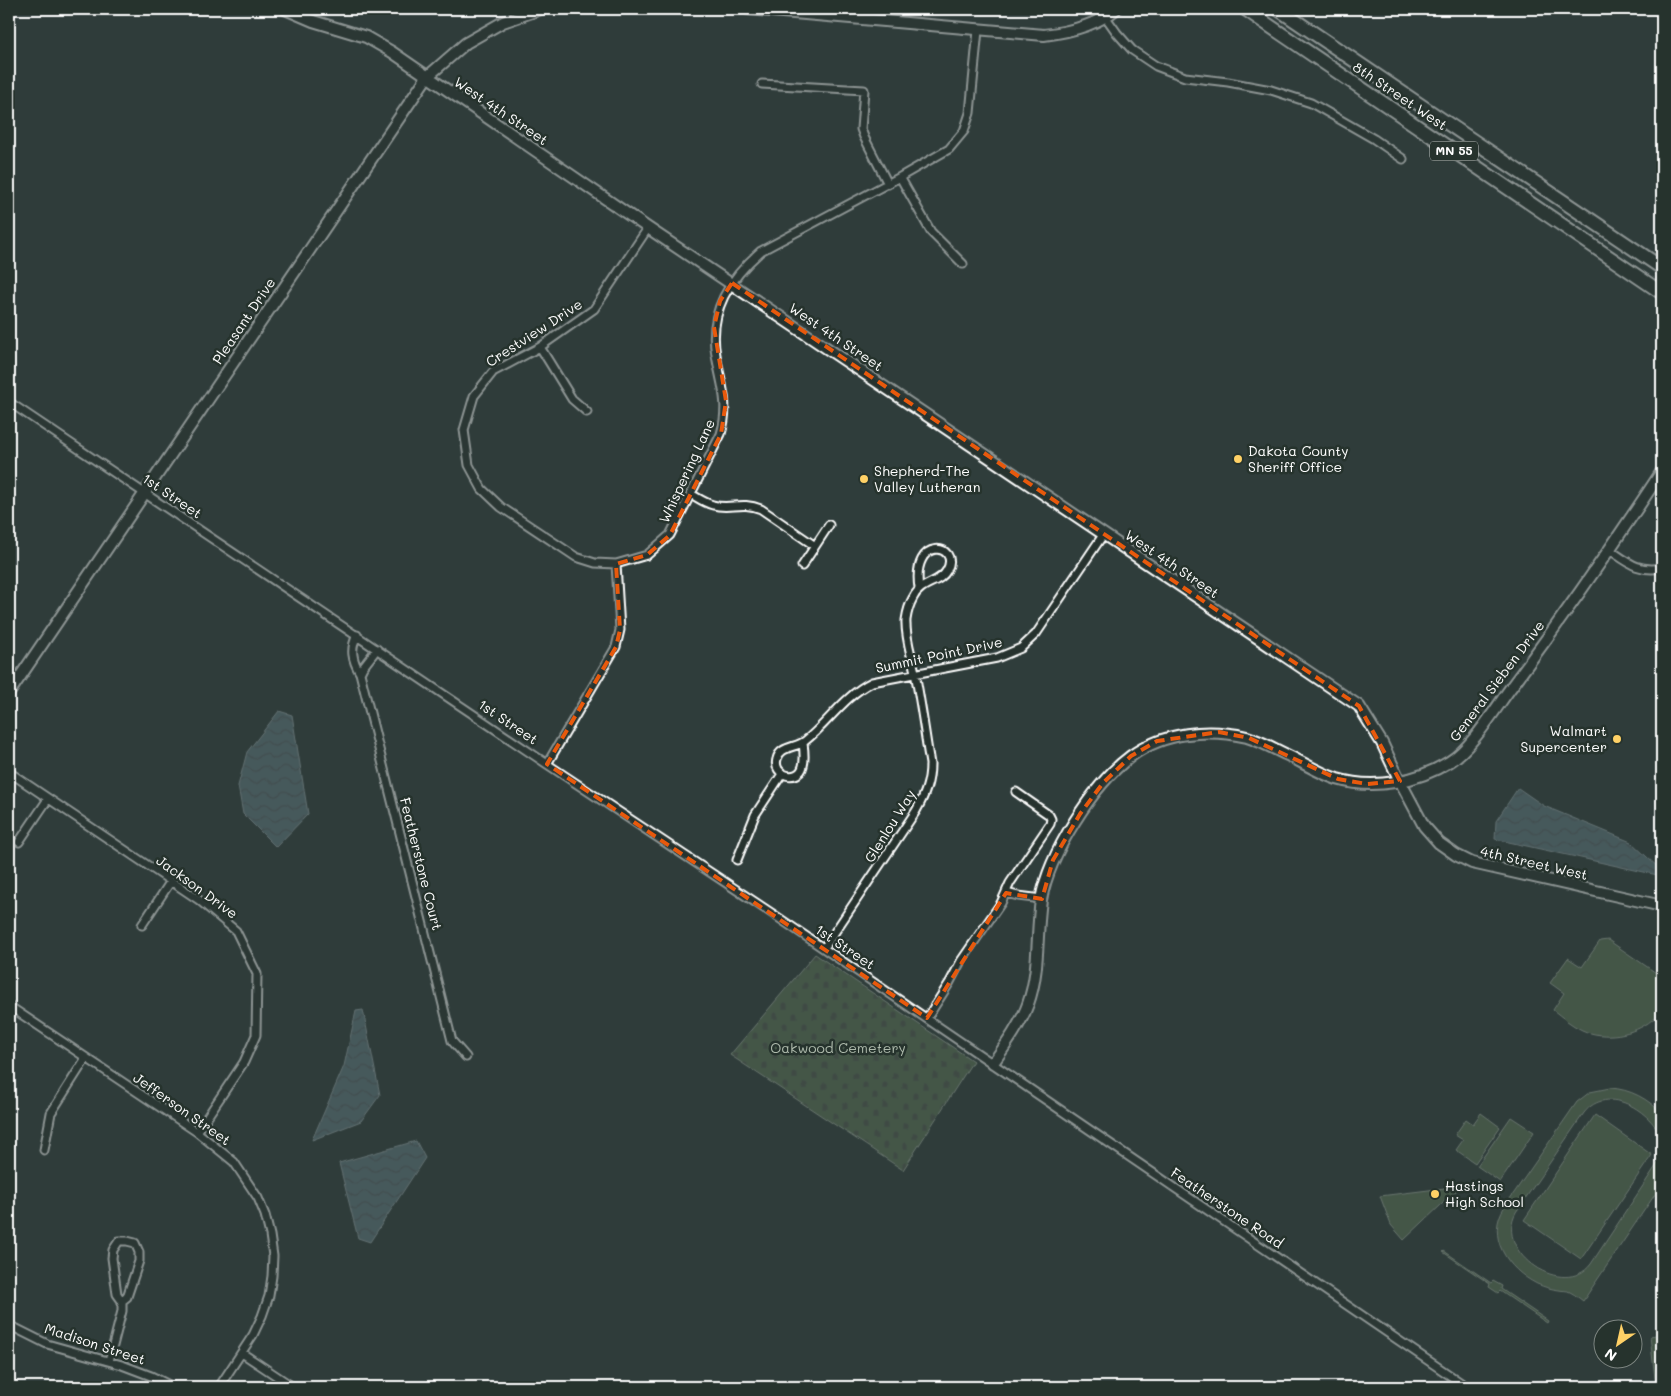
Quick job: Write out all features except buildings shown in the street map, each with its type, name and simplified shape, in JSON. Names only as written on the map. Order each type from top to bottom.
[{"type":"highway","name":"8th Street West","points":[[1245,9],[1662,293]]},
{"type":"highway","name":"8th Street West","points":[[1278,9],[1662,268]]},
{"type":"street","name":"West 4th Street","points":[[285,9],[366,37],[392,52],[648,228],[1359,706],[1361,710]]},
{"type":"street","name":"Pleasant Drive","points":[[9,693],[427,77],[466,43],[503,22],[541,9]]},
{"type":"street","points":[[748,9],[1044,35],[1073,30],[1106,18],[1116,9]]},
{"type":"street","points":[[1100,9],[1132,50],[1156,66],[1185,77],[1271,90],[1311,103],[1374,139],[1403,159]]},
{"type":"street","name":"Whispering Lane","points":[[616,564],[647,555],[670,536],[721,434],[725,418],[726,401],[715,352],[714,327],[720,301],[732,283],[746,264],[761,251],[888,184],[949,149],[964,131],[970,113],[978,30]]},
{"type":"street","points":[[762,84],[864,90],[861,128],[888,184]]},
{"type":"street","points":[[900,177],[930,232],[963,264]]},
{"type":"street","name":"Crestview Drive","points":[[616,564],[595,563],[576,557],[501,507],[482,489],[469,465],[464,430],[474,396],[493,372],[540,347],[594,309],[648,228]]},
{"type":"street","points":[[540,347],[572,399],[587,412]]},
{"type":"street","name":"1st Street","points":[[9,402],[993,1063]]},
{"type":"street","name":"General Sieben Drive","points":[[993,1063],[1028,1006],[1036,968],[1042,899],[1053,860],[1080,814],[1103,783],[1131,756],[1157,741],[1187,734],[1220,732],[1249,738],[1338,779],[1367,784],[1400,781],[1432,771],[1451,762],[1471,742],[1610,550],[1662,471]]},
{"type":"street","points":[[691,494],[711,505],[743,504],[761,508],[815,546]]},
{"type":"street","points":[[802,566],[829,525]]},
{"type":"street","name":"Summit Point Drive","points":[[804,743],[851,695],[872,682],[997,658],[1021,648],[1036,634],[1103,534]]},
{"type":"street","points":[[938,549],[947,554],[950,564],[944,574],[920,588],[918,577],[925,553],[938,549]]},
{"type":"street","points":[[1610,550],[1635,567],[1651,570],[1662,568]]},
{"type":"street","points":[[547,764],[616,647],[620,630],[616,564]]},
{"type":"street","name":"Glenlou Way","points":[[824,948],[911,819],[925,796],[930,779],[930,764],[906,630],[906,620],[912,598],[920,588]]},
{"type":"street","name":"Featherstone Court","points":[[357,635],[352,646],[355,665],[360,673],[452,1040],[466,1057]]},
{"type":"street","points":[[360,673],[377,649]]},
{"type":"street","name":"4th Street West","points":[[1361,710],[1382,743],[1424,826],[1439,843],[1456,855],[1472,863],[1662,906]]},
{"type":"street","points":[[804,743],[804,765],[802,770],[793,776],[782,774],[776,764],[777,757],[781,752],[804,743]]},
{"type":"street","name":"Jackson Drive","points":[[9,772],[199,900],[236,931],[257,974],[256,1035],[244,1062],[197,1132]]},
{"type":"street","points":[[737,860],[755,815],[782,774]]},
{"type":"street","points":[[927,1018],[974,941],[988,923],[1010,883],[1050,824],[1051,819],[1048,815],[1016,792]]},
{"type":"street","points":[[19,842],[48,799]]},
{"type":"street","points":[[142,925],[171,881]]},
{"type":"street","points":[[1006,893],[1042,899]]},
{"type":"street","name":"Jefferson Street","points":[[9,1006],[197,1132],[234,1162],[258,1198],[270,1235],[272,1269],[269,1296],[253,1335],[219,1387]]},
{"type":"street","points":[[44,1150],[51,1113],[86,1058]]},
{"type":"street","name":"Featherstone Road","points":[[993,1063],[1467,1387]]},
{"type":"street","points":[[109,1361],[122,1311],[122,1301],[117,1294],[112,1258],[113,1250],[119,1241],[126,1241],[134,1243],[139,1252],[139,1261],[128,1297],[122,1301]]},
{"type":"street","name":"Madison Street","points":[[9,1325],[47,1344],[109,1361],[151,1376],[173,1387]]},
{"type":"street","points":[[242,1353],[293,1387]]},
{"type":"highlighted area","points":[[732,283],[1359,706],[1400,781],[1367,784],[1338,779],[1249,738],[1219,732],[1157,741],[1131,756],[1103,783],[1080,814],[1053,860],[1042,899],[1006,893],[927,1018],[547,764],[616,647],[620,630],[616,564],[647,555],[670,535],[721,434],[726,401],[714,327],[720,301]]},
{"type":"green space","points":[[1608,940],[1662,977],[1663,1005],[1661,1012],[1655,1018],[1637,1029],[1619,1034],[1600,1035],[1582,1030],[1553,1010],[1564,993],[1550,983],[1568,958],[1582,967],[1600,941]]},
{"type":"green space","name":"Oakwood Cemetery","points":[[815,954],[973,1061],[903,1170],[730,1055]]},
{"type":"green space","points":[[1610,1088],[1632,1093],[1645,1099],[1657,1109],[1662,1114],[1662,1139],[1649,1119],[1628,1104],[1604,1100],[1594,1104],[1584,1113],[1516,1212],[1512,1228],[1514,1243],[1523,1256],[1535,1267],[1550,1274],[1565,1277],[1579,1274],[1591,1264],[1662,1157],[1662,1184],[1583,1301],[1569,1291],[1550,1288],[1526,1278],[1508,1261],[1502,1251],[1497,1229],[1499,1217],[1505,1206],[1577,1102],[1590,1092]]},
{"type":"green space","points":[[1481,1113],[1500,1127],[1475,1163],[1456,1150],[1463,1140],[1455,1135],[1466,1119],[1473,1124]]},
{"type":"green space","points":[[1595,1115],[1652,1155],[1581,1259],[1524,1220]]},
{"type":"green space","points":[[1511,1117],[1534,1132],[1500,1182],[1477,1166]]},
{"type":"green space","points":[[1461,1186],[1404,1240],[1391,1225],[1380,1196]]},
{"type":"green space","points":[[1444,1251],[1491,1283],[1493,1281],[1502,1286],[1501,1289],[1548,1321],[1547,1323],[1500,1291],[1498,1293],[1489,1287],[1490,1284]]},
{"type":"green space","points":[[1662,1334],[1662,1387],[1656,1387],[1650,1336]]},
{"type":"water","points":[[279,711],[292,715],[308,814],[276,847],[243,814],[238,786],[247,752]]},
{"type":"water","points":[[1518,788],[1544,806],[1631,842],[1662,871],[1662,876],[1495,839],[1496,821]]},
{"type":"water","points":[[363,1010],[380,1095],[361,1121],[312,1140],[344,1066],[356,1011]]},
{"type":"water","points":[[416,1141],[425,1158],[370,1242],[358,1238],[339,1163]]},
{"type":"place","name":"Dakota County Sheriff Office","points":[[1238,459]]},
{"type":"place","name":"Shepherd-The Valley Lutheran","points":[[864,479]]},
{"type":"place","name":"Walmart Supercenter","points":[[1617,739]]},
{"type":"place","name":"Hastings High School","points":[[1435,1194]]}]
